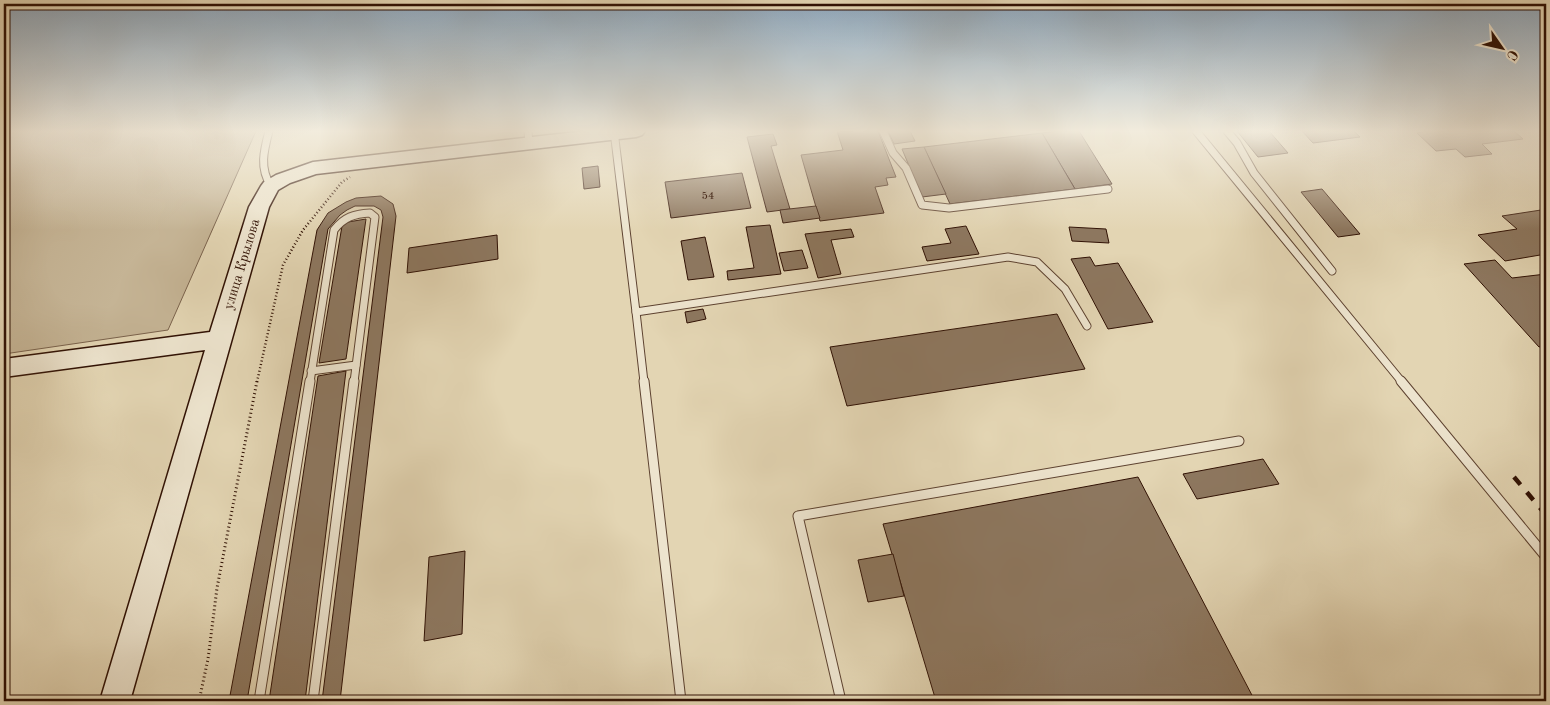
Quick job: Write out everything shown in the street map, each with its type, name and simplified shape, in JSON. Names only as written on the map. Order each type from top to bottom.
[{"type":"street","points":[[271,186],[283,179],[313,168],[345,164]]},
{"type":"street","name":"улица Крылова","points":[[115,701],[219,338],[259,207],[271,186]]},
{"type":"street","points":[[4,368],[219,338]]},
{"type":"lane","points":[[262,164],[265,177],[271,186]]},
{"type":"lane","points":[[618,164],[681,701]]},
{"type":"lane","points":[[902,164],[906,168],[922,205],[949,208],[1108,189]]},
{"type":"lane","points":[[1223,164],[1546,557]]},
{"type":"lane","points":[[1249,164],[1254,173],[1332,271]]},
{"type":"lane","points":[[259,701],[334,230],[340,220],[350,214],[370,213],[375,218],[313,701]]},
{"type":"lane","points":[[636,312],[1008,258],[1037,262],[1064,289],[1087,326]]},
{"type":"lane","points":[[311,371],[356,364]]},
{"type":"lane","points":[[841,701],[798,516],[1239,441]]},
{"type":"path","points":[[199,701],[208,659],[217,588],[264,345],[283,266],[303,230],[342,182],[365,164]]},
{"type":"shaded area","points":[[4,164],[241,164],[168,330],[4,354]]},
{"type":"building","points":[[754,164],[776,164],[790,209],[767,212]]},
{"type":"building","points":[[804,164],[891,164],[896,177],[886,178],[888,185],[875,187],[884,213],[820,221]]},
{"type":"building","points":[[908,164],[932,164],[946,194],[922,197]]},
{"type":"building","points":[[932,164],[1060,164],[1075,189],[950,204]]},
{"type":"building","points":[[1060,164],[1099,164],[1112,184],[1075,189]]},
{"type":"building","points":[[598,166],[600,187],[584,189],[582,168]]},
{"type":"building","points":[[742,173],[751,208],[671,218],[665,182]]},
{"type":"building","points":[[1322,189],[1360,234],[1338,237],[1301,192]]},
{"type":"building","points":[[381,196],[393,204],[396,216],[340,701],[322,701],[383,217],[381,210],[374,206],[355,206],[347,210],[328,229],[247,701],[229,701],[317,230],[328,213],[346,202],[356,198]]},
{"type":"building","points":[[816,206],[820,218],[783,223],[780,210]]},
{"type":"building","points":[[1541,210],[1546,215],[1546,254],[1505,261],[1478,235],[1517,229],[1502,216]]},
{"type":"building","points":[[366,219],[346,359],[319,363],[342,226],[348,222]]},
{"type":"building","points":[[770,225],[781,274],[728,280],[727,271],[754,268],[746,227]]},
{"type":"building","points":[[966,226],[979,254],[927,261],[922,247],[951,243],[945,229]]},
{"type":"building","points":[[1069,227],[1106,229],[1109,243],[1072,241]]},
{"type":"building","points":[[851,229],[854,237],[831,240],[841,274],[818,278],[805,234]]},
{"type":"building","points":[[497,235],[498,259],[407,273],[409,248]]},
{"type":"building","points":[[705,237],[714,277],[688,280],[681,241]]},
{"type":"building","points":[[802,250],[808,268],[784,271],[779,253]]},
{"type":"building","points":[[1090,257],[1095,266],[1118,263],[1153,322],[1108,329],[1071,259]]},
{"type":"building","points":[[1495,260],[1512,278],[1546,274],[1546,346],[1539,347],[1464,264]]},
{"type":"building","points":[[703,309],[706,319],[687,323],[685,312]]},
{"type":"building","points":[[1057,314],[1085,369],[847,406],[830,347]]},
{"type":"building","points":[[346,371],[305,701],[269,701],[318,376]]},
{"type":"building","points":[[1263,459],[1279,484],[1197,499],[1183,474]]},
{"type":"building","points":[[1138,477],[1255,701],[936,701],[883,524]]},
{"type":"building","points":[[465,551],[462,634],[424,641],[429,557]]},
{"type":"building","points":[[893,554],[904,596],[868,602],[858,560]]},
{"type":"railway","points":[[1514,477],[1546,515]]}]
